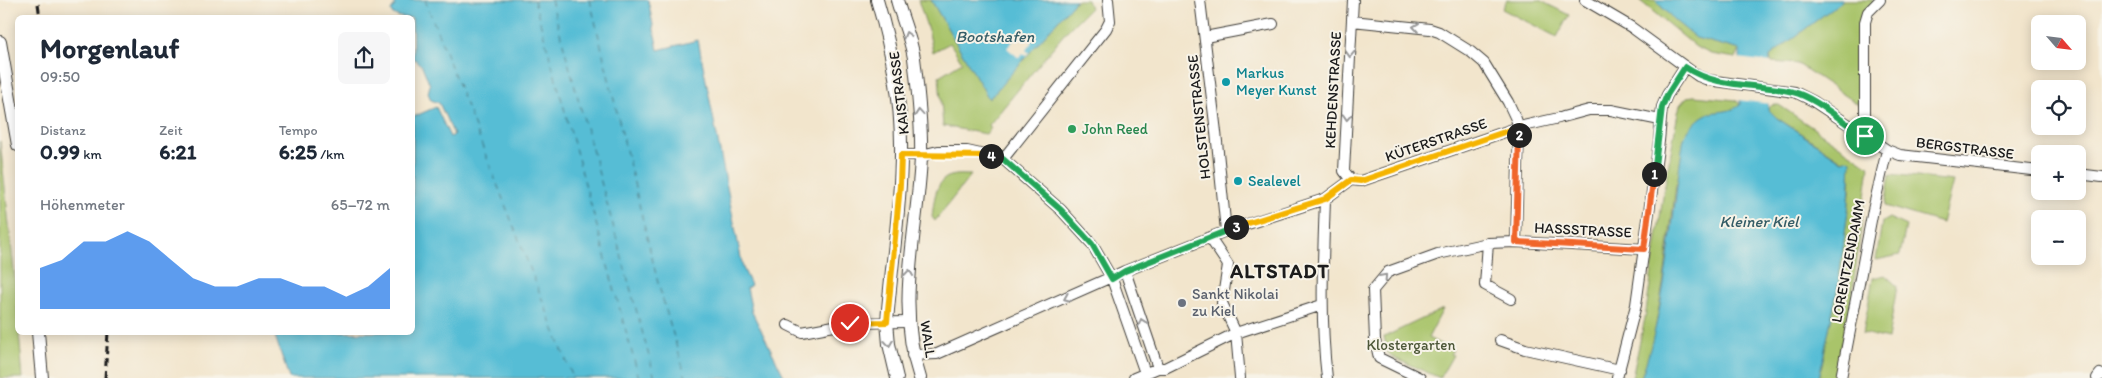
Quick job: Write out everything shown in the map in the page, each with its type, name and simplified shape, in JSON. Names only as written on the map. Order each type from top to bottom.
[{"type":"main road","name":"KAISTRASSE","points":[[877,0],[892,55],[900,125],[901,155]]},
{"type":"main road","name":"KAISTRASSE","points":[[897,0],[913,57],[921,155]]},
{"type":"main road","points":[[0,42],[15,128]]},
{"type":"main road","points":[[897,378],[889,344],[887,322],[900,185],[901,155]]},
{"type":"main road","name":"WALL","points":[[920,378],[912,356],[908,322],[908,288],[921,155]]},
{"type":"main road","points":[[38,335],[42,378]]},
{"type":"street","name":"HOLSTENSTRASSE","points":[[1200,0],[1226,231]]},
{"type":"street","name":"KEHDENSTRASSE","points":[[1351,180],[1344,170],[1353,0]]},
{"type":"street","name":"BERGSTRASSE","points":[[1585,0],[1614,16],[1685,67],[1708,80],[1795,92],[1888,150],[1913,157],[2031,170]]},
{"type":"street","points":[[1865,115],[1864,22],[1868,12],[1880,0]]},
{"type":"street","points":[[1003,159],[1106,29],[1110,21],[1109,1]]},
{"type":"street","points":[[1352,21],[1430,29],[1461,45],[1484,63],[1508,102],[1519,127],[1516,242]]},
{"type":"street","points":[[1205,37],[1273,24]]},
{"type":"street","points":[[1500,340],[1525,349],[1619,374],[1636,305],[1659,141],[1660,120],[1667,95],[1685,67]]},
{"type":"street","name":"KÜTERSTRASSE","points":[[1351,180],[1361,181],[1519,127],[1589,110],[1611,110],[1660,120]]},
{"type":"street","name":"LORENTZENDAMM","points":[[1842,378],[1873,210],[1888,150]]},
{"type":"street","points":[[901,155],[967,151],[1003,159],[1061,210],[1092,244],[1112,279],[1145,373]]},
{"type":"street","points":[[2086,175],[2102,176]]},
{"type":"street","points":[[912,356],[937,354],[1112,279],[1125,271],[1226,231],[1325,199],[1351,180]]},
{"type":"street","points":[[1325,199],[1322,338],[1327,378]]},
{"type":"street","points":[[1210,238],[1228,265],[1222,303],[1236,333],[1240,378]]},
{"type":"street","name":"HASSSTRASSE","points":[[1420,378],[1379,358],[1375,340],[1373,290],[1388,272],[1438,254],[1488,243],[1516,242],[1644,249]]},
{"type":"street","points":[[1488,243],[1485,285],[1511,299]]},
{"type":"street","points":[[1125,271],[1158,368]]},
{"type":"street","points":[[1134,378],[1158,368],[1165,368],[1236,333],[1322,305]]},
{"type":"street","points":[[788,325],[802,332],[850,323],[908,322]]},
{"type":"green space","points":[[918,0],[931,0],[989,98],[1076,0],[1087,0],[1090,8],[1065,33],[989,125],[991,128],[986,134],[943,126],[939,76],[962,62],[950,43],[933,52]]},
{"type":"green space","points":[[1507,0],[1539,0],[1569,15],[1557,37],[1502,9]]},
{"type":"green space","points":[[1639,0],[1655,0],[1674,20],[1740,50],[1736,58],[1711,54],[1696,47]]},
{"type":"green space","points":[[1843,0],[1873,0],[1874,7],[1862,14],[1860,39],[1864,108],[1798,64],[1771,62],[1770,55]]},
{"type":"green space","points":[[1687,97],[1736,100],[1740,105],[1734,110],[1708,114],[1676,185],[1664,279],[1652,348],[1641,378],[1632,378],[1645,318],[1664,190],[1678,113],[1680,105]]},
{"type":"green space","points":[[1772,105],[1779,105],[1869,166],[1852,296],[1834,378],[1819,378],[1843,250],[1850,186],[1848,159],[1843,161],[1777,118],[1768,109]]},
{"type":"green space","points":[[0,141],[15,280],[15,335],[19,335],[23,378],[0,378]]},
{"type":"green space","points":[[1890,174],[1953,181],[1942,223],[1885,206]]},
{"type":"green space","points":[[953,175],[971,175],[935,221],[932,217],[934,199],[941,182]]},
{"type":"green space","points":[[1889,218],[1906,226],[1900,255],[1876,260],[1882,222]]},
{"type":"green space","points":[[1885,275],[1897,286],[1888,339],[1863,333],[1873,278]]},
{"type":"green space","name":"Klostergarten","points":[[1443,309],[1428,338],[1453,350],[1450,354],[1453,355],[1440,378],[1394,358],[1388,353],[1384,337]]},
{"type":"water","points":[[393,0],[648,0],[658,50],[698,40],[743,268],[751,285],[747,288],[752,312],[785,378],[289,378],[275,335],[415,335],[415,116],[436,107],[450,137],[454,135],[439,103],[431,100],[428,93],[430,85],[422,66],[415,60],[415,15],[392,14],[391,11],[395,5]]},
{"type":"water","name":"Bootshafen","points":[[931,0],[1076,0],[989,99]]},
{"type":"water","name":"Kleiner Kiel","points":[[1655,0],[1843,0],[1770,56],[1768,109],[1777,118],[1842,161],[1848,159],[1851,161],[1849,203],[1838,286],[1819,378],[1641,378],[1650,349],[1663,289],[1684,137],[1702,117],[1740,105],[1740,50],[1696,38],[1674,20]]},
{"type":"pier","points":[[1021,32],[1032,42],[1026,50],[1029,53],[1026,56],[1023,53],[1019,58],[1007,48]]},
{"type":"pier","points":[[1737,58],[1771,62],[1771,104],[1738,100]]},
{"type":"ferry route","points":[[425,0],[573,378]]},
{"type":"ferry route","points":[[534,0],[639,378]]},
{"type":"ferry route","points":[[551,0],[655,378]]},
{"type":"ferry route","points":[[590,0],[658,283],[686,378]]},
{"type":"railway","points":[[38,4],[40,15]]},
{"type":"railway","points":[[105,378],[108,335]]},
{"type":"place","name":"Markus Meyer Kunst","points":[[1226,82]]},
{"type":"place","name":"John Reed","points":[[1072,129]]},
{"type":"place","name":"Sealevel","points":[[1238,181]]},
{"type":"place","name":"Sankt Nikolai zu Kiel","points":[[1182,303]]},
{"type":"district","name":"ALTSTADT","points":[[1280,271]]},
{"type":"route","points":[[850,323],[887,322],[900,185],[901,155],[990,155],[1003,159],[1061,210],[1092,244],[1112,279],[1125,271],[1244,224],[1325,199],[1351,180],[1361,181],[1519,127],[1516,242],[1644,249],[1662,107],[1667,95],[1685,67],[1708,80],[1795,92],[1813,101],[1865,136]]}]
